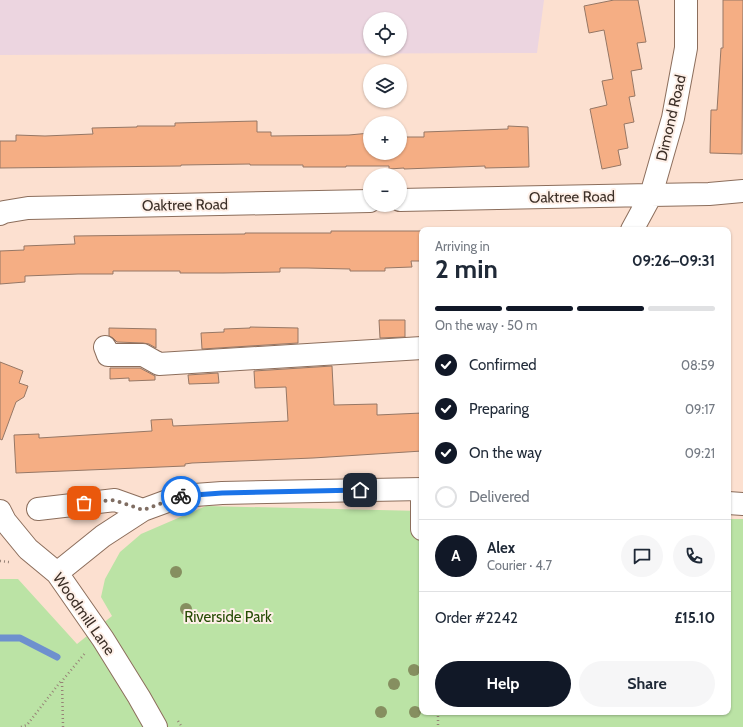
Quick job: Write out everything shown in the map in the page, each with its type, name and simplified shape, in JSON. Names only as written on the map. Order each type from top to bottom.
[{"type":"street","name":"Dimond Road","points":[[634,227],[651,196],[673,118],[686,48],[686,0]]},
{"type":"street","name":"Oaktree Road","points":[[407,200],[651,196],[743,191]]},
{"type":"street","name":"Oaktree Road","points":[[0,214],[28,208],[363,201]]},
{"type":"street","points":[[105,347],[108,355],[143,355],[159,364],[419,348]]},
{"type":"street","points":[[57,573],[103,536],[143,510],[181,496],[222,493],[419,489]]},
{"type":"street","points":[[38,509],[114,500],[143,510]]},
{"type":"street","points":[[731,503],[743,504]]},
{"type":"street","name":"Woodmill Lane","points":[[2,519],[28,549],[57,573],[103,639],[156,727]]},
{"type":"path","points":[[21,727],[27,725],[88,650]]},
{"type":"path","points":[[62,681],[63,727]]},
{"type":"path","points":[[438,715],[438,727]]},
{"type":"shaded area","points":[[0,0],[544,0],[537,53],[407,53],[407,12],[363,12],[363,54],[0,55]]},
{"type":"green space","name":"Riverside Park","points":[[206,506],[419,511],[419,715],[731,715],[731,519],[743,519],[743,727],[0,727],[0,579],[18,579],[77,644],[112,616],[101,597],[105,579],[120,552],[141,534]]},
{"type":"building","points":[[614,0],[638,0],[646,42],[637,43],[642,69],[631,71],[635,96],[629,97],[634,122],[624,124],[628,148],[618,150],[621,165],[602,169],[590,109],[607,105],[602,81],[613,79],[604,30],[589,33],[584,6]]},
{"type":"building","points":[[723,0],[743,0],[742,154],[710,153],[711,110],[717,110],[721,48],[723,48]]},
{"type":"building","points":[[257,121],[257,132],[271,132],[271,136],[363,134],[363,160],[407,160],[407,137],[424,137],[424,132],[508,129],[508,126],[528,127],[529,167],[485,168],[485,166],[407,169],[389,168],[389,166],[303,167],[303,165],[250,164],[0,168],[0,141],[16,141],[16,135],[45,136],[93,134],[92,128],[175,126],[175,123]]},
{"type":"building","points":[[331,231],[419,231],[419,261],[411,261],[412,267],[385,268],[385,271],[280,268],[280,272],[180,273],[180,271],[113,271],[113,274],[25,276],[25,282],[0,284],[0,251],[24,250],[24,246],[75,244],[74,236],[331,233]]},
{"type":"building","points":[[379,320],[405,320],[405,337],[380,338]]},
{"type":"building","points":[[250,327],[298,328],[298,343],[202,349],[201,333],[224,332],[224,329]]},
{"type":"building","points":[[109,328],[156,329],[156,348],[149,344],[143,343],[117,342],[109,336]]},
{"type":"building","points":[[0,362],[23,371],[19,383],[28,386],[24,397],[16,402],[2,440],[0,439]]},
{"type":"building","points":[[332,366],[334,405],[377,404],[377,415],[419,413],[419,451],[313,458],[192,463],[185,464],[185,466],[16,473],[14,435],[39,434],[39,438],[152,431],[151,420],[172,419],[173,426],[288,421],[286,387],[255,388],[254,371]]},
{"type":"building","points":[[110,368],[140,368],[155,376],[155,380],[129,381],[129,378],[110,379]]},
{"type":"building","points":[[218,373],[219,383],[189,384],[188,375]]},
{"type":"waterway","points":[[0,638],[20,638],[57,657]]},
{"type":"way so far","points":[[84,503],[114,500],[143,510],[181,496]]},
{"type":"route","points":[[181,496],[222,493],[360,490]]}]
